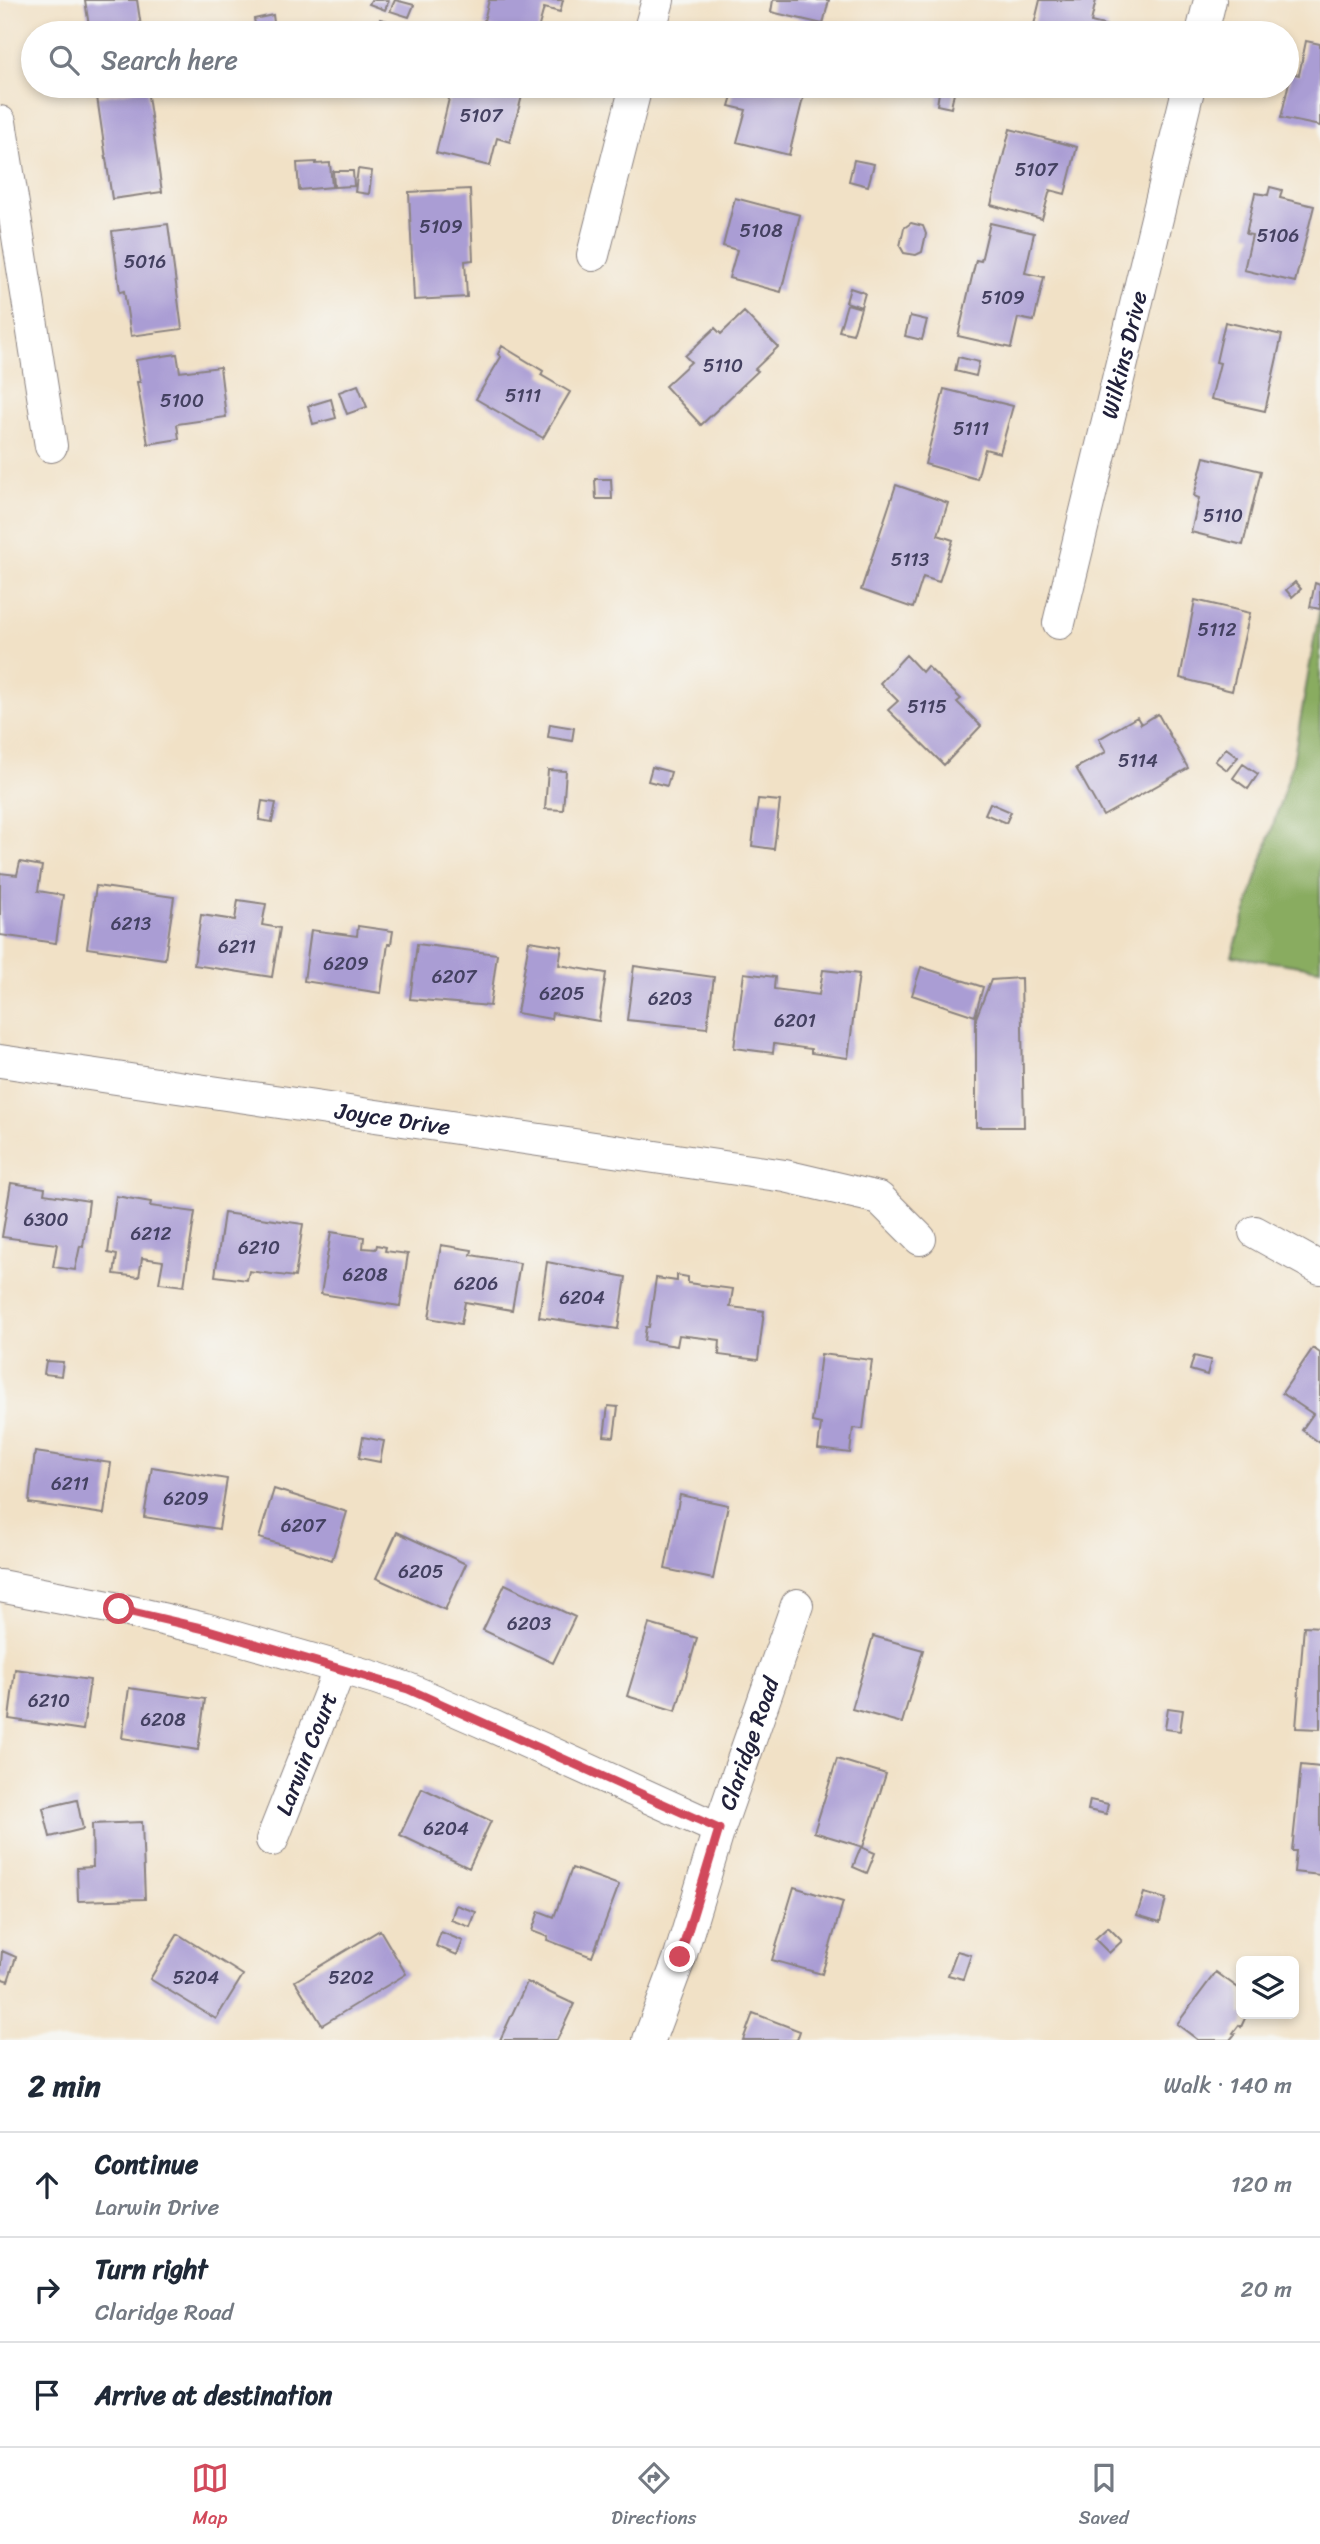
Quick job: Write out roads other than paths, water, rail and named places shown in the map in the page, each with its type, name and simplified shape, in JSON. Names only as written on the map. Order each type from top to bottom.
[{"type":"street","points":[[652,21],[658,0]]},
{"type":"street","points":[[1205,21],[1210,0]]},
{"type":"street","points":[[593,255],[633,98]]},
{"type":"street","name":"Wilkins Drive","points":[[1059,623],[1186,98]]},
{"type":"street","points":[[0,122],[10,252],[51,446]]},
{"type":"street","name":"Joyce Drive","points":[[0,1061],[785,1177],[879,1198],[920,1239]]},
{"type":"street","points":[[1255,1232],[1320,1268]]},
{"type":"street","points":[[0,1586],[205,1629],[408,1689],[719,1829]]},
{"type":"street","name":"Claridge Road","points":[[649,2040],[680,1957],[719,1829],[797,1605]]},
{"type":"street","name":"Larwin Court","points":[[272,1840],[340,1668]]}]
